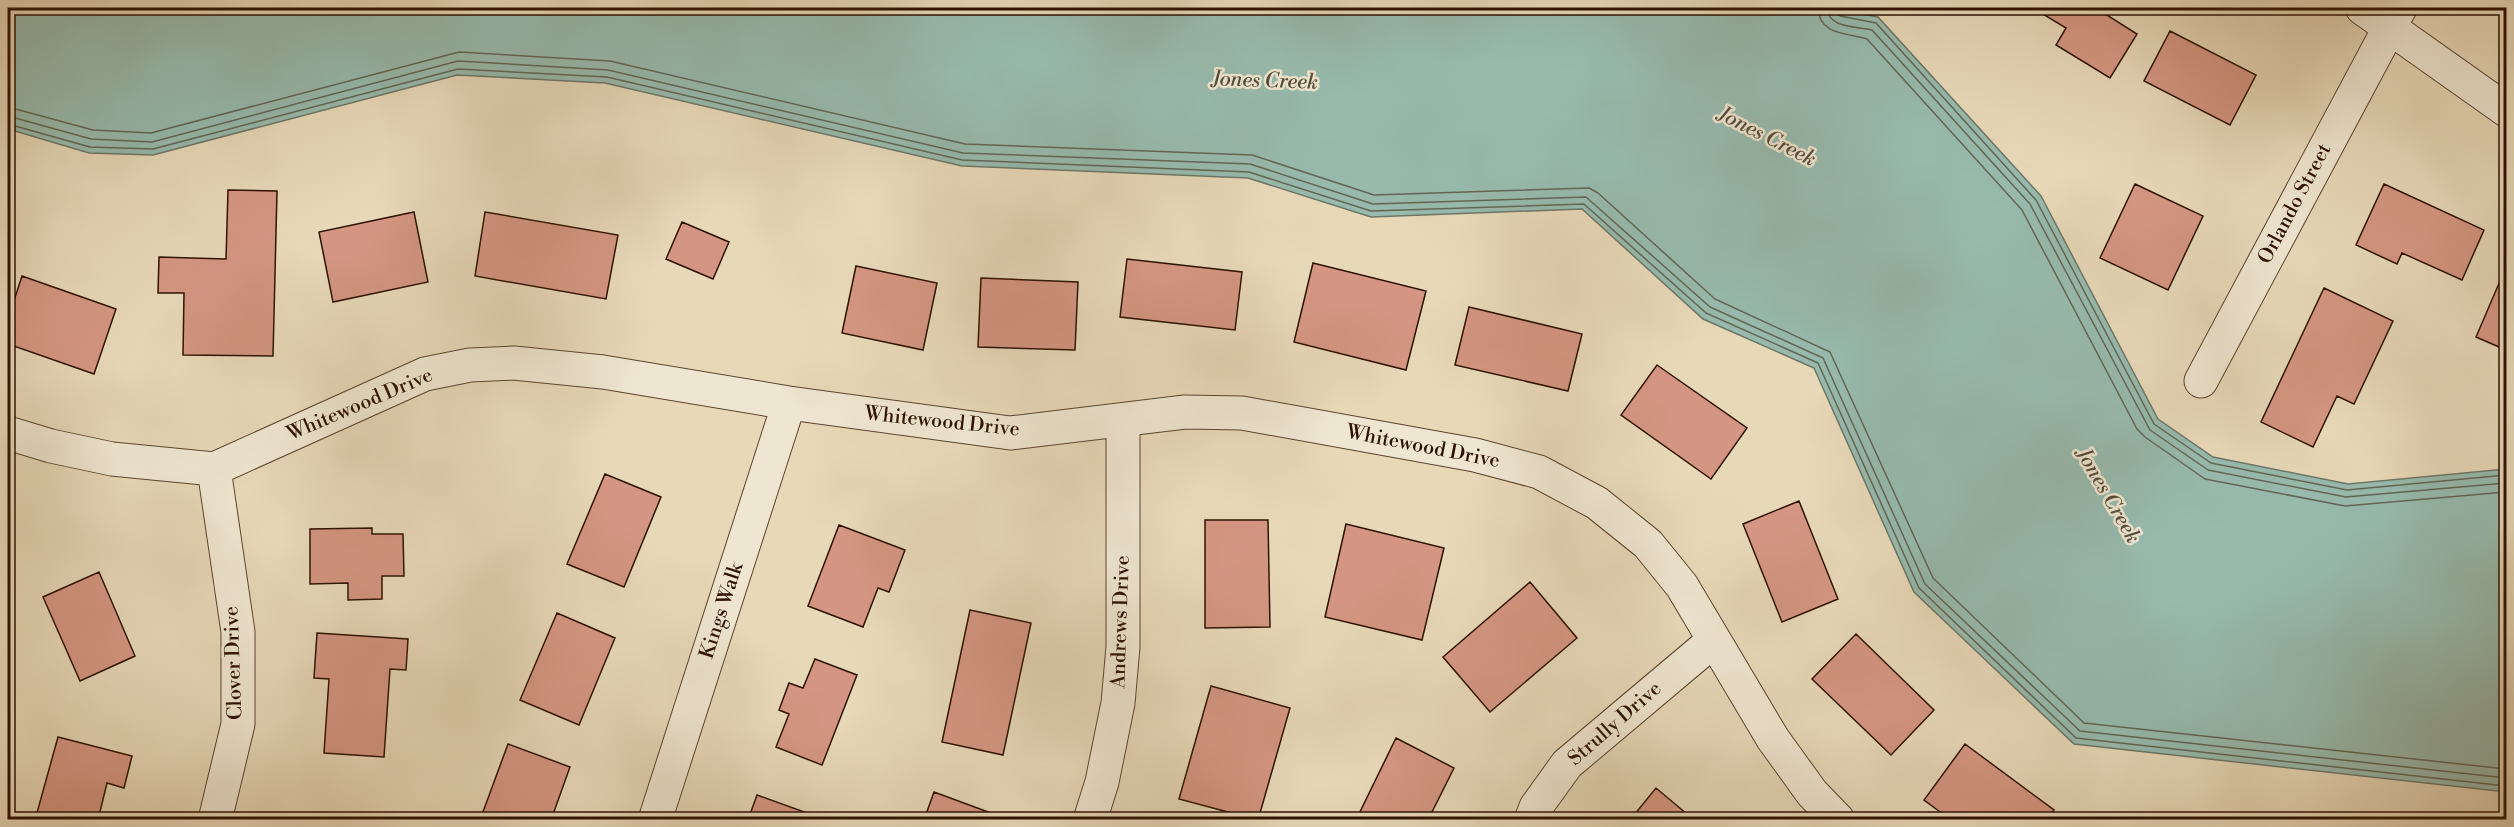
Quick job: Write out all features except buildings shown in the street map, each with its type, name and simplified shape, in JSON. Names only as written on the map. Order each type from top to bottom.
[{"type":"street","points":[[2362,8],[2395,17],[2506,110]]},
{"type":"street","name":"Orlando Street","points":[[2201,381],[2395,17]]},
{"type":"street","name":"Whitewood Drive","points":[[8,433],[51,446],[112,459],[214,469],[424,374],[470,365],[514,363],[603,372],[789,403],[1010,434],[1185,412],[1242,413],[1475,455],[1539,472],[1598,502],[1648,544],[1682,586],[1773,739],[1812,792],[1838,819]]},
{"type":"street","name":"Kings Walk","points":[[655,819],[789,403]]},
{"type":"street","name":"Andrews Drive","points":[[1090,819],[1102,782],[1118,703],[1122,647],[1123,421]]},
{"type":"street","name":"Clover Drive","points":[[214,469],[238,633],[238,724],[215,819]]},
{"type":"street","name":"Strully Drive","points":[[1531,819],[1536,807],[1568,764],[1713,641]]},
{"type":"water","name":"Jones Creek","points":[[8,8],[1826,8],[1878,17],[2041,196],[2158,419],[2213,457],[2348,484],[2506,469],[2506,792],[2074,744],[1914,592],[1814,368],[1703,319],[1582,209],[1371,217],[1248,178],[962,166],[605,83],[457,75],[153,155],[89,153],[8,129]]}]
